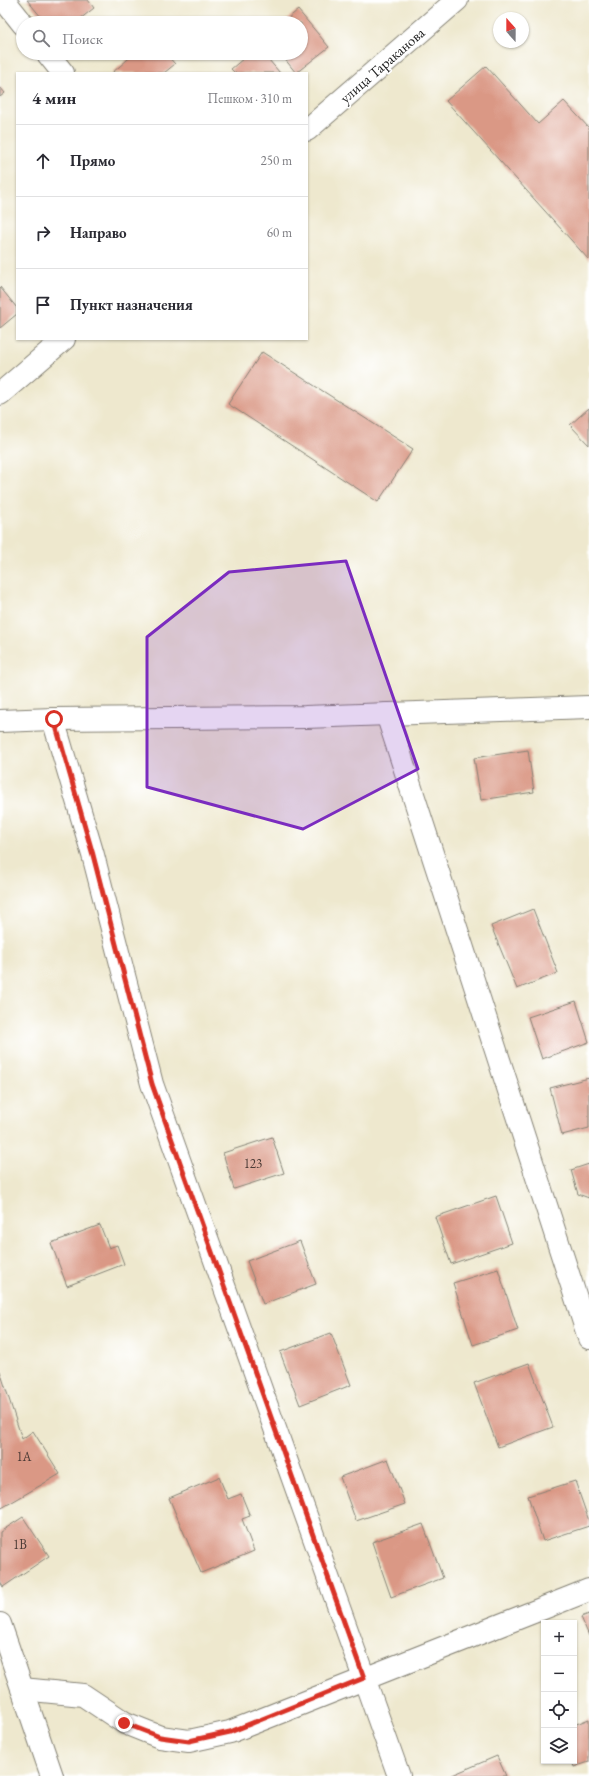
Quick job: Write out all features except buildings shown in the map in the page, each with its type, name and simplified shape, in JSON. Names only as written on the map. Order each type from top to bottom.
[{"type":"street","points":[[4,0],[17,16]]},
{"type":"street","name":"улица Тараканова","points":[[308,129],[457,0]]},
{"type":"street","points":[[53,60],[62,72]]},
{"type":"street","points":[[0,394],[63,340]]},
{"type":"street","points":[[0,721],[54,719],[305,717],[589,707]]},
{"type":"street","points":[[387,714],[589,1338]]},
{"type":"street","points":[[54,719],[93,855],[152,1084],[399,1776]]},
{"type":"street","points":[[22,1689],[83,1695],[124,1723],[160,1737],[189,1741],[230,1732],[589,1590]]},
{"type":"street","points":[[0,1624],[52,1776]]},
{"type":"highlighted area","points":[[346,561],[418,769],[303,829],[147,787],[147,637],[229,572]]},
{"type":"route","points":[[54,719],[93,855],[152,1084],[364,1678],[230,1732],[189,1741],[160,1737],[124,1723]]}]
